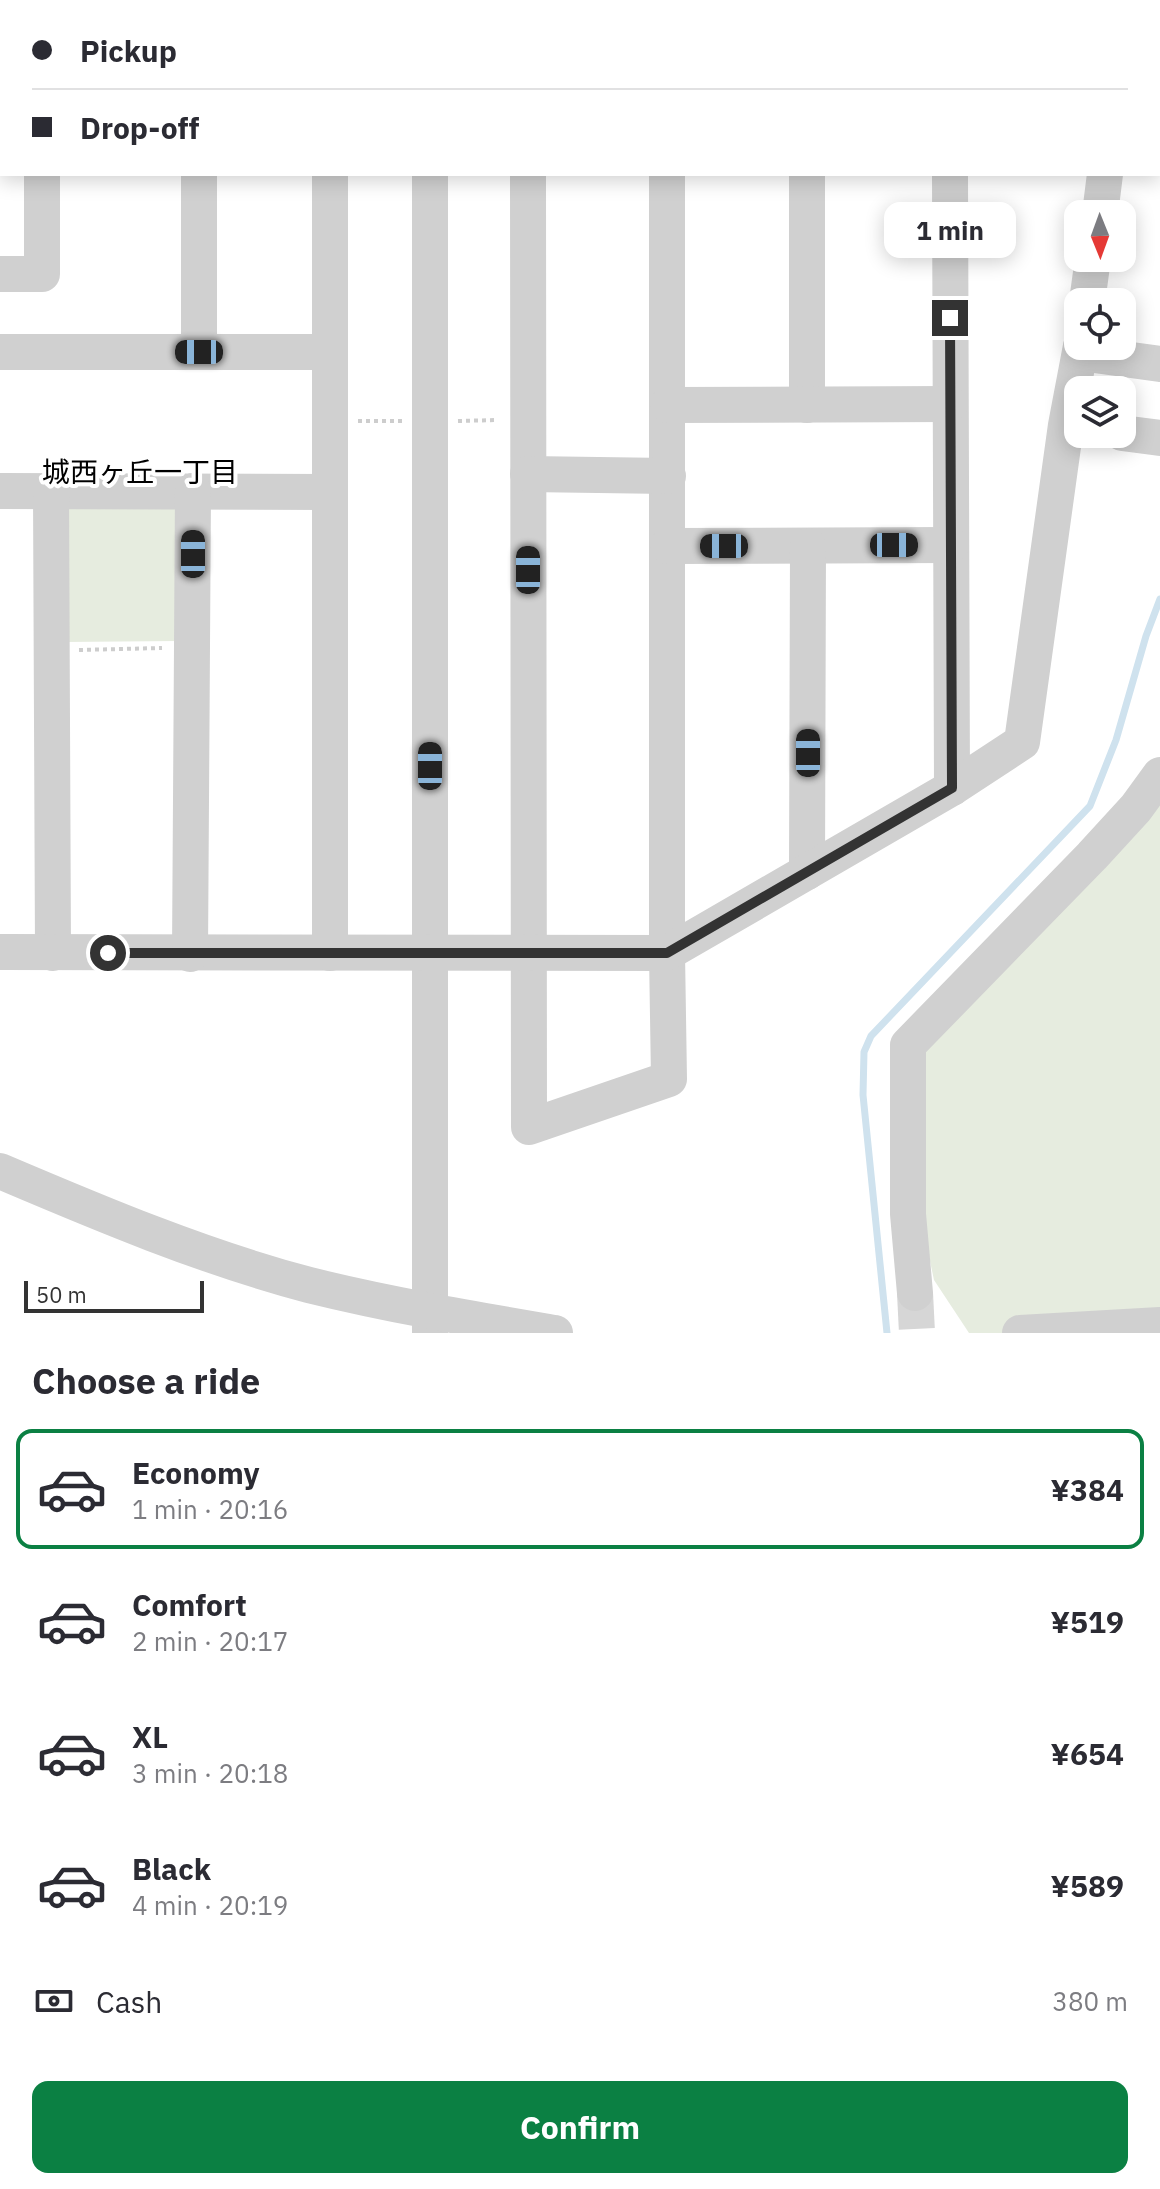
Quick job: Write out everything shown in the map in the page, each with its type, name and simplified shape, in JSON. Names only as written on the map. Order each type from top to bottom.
[{"type":"street","points":[[0,274],[42,274],[42,176]]},
{"type":"street","points":[[199,176],[199,352]]},
{"type":"street","points":[[330,176],[330,953]]},
{"type":"street","points":[[430,176],[431,1322]]},
{"type":"street","points":[[528,176],[529,1127],[669,1079],[667,176]]},
{"type":"street","points":[[807,176],[807,405]]},
{"type":"street","points":[[950,176],[952,788]]},
{"type":"street","points":[[1102,200],[1105,176]]},
{"type":"street","points":[[0,352],[330,352]]},
{"type":"street","points":[[1136,360],[1160,364]]},
{"type":"street","points":[[668,405],[950,404]]},
{"type":"street","points":[[1136,435],[1160,438]]},
{"type":"street","points":[[0,952],[667,953],[952,788],[1022,742],[1069,448]]},
{"type":"street","points":[[528,474],[668,476]]},
{"type":"street","points":[[0,491],[330,492]]},
{"type":"street","points":[[51,491],[53,953]]},
{"type":"street","points":[[190,954],[193,491]]},
{"type":"street","points":[[668,546],[951,545]]},
{"type":"street","points":[[807,872],[808,546]]},
{"type":"street","points":[[915,1293],[908,1214],[908,1045],[1092,856],[1136,808],[1160,775]]},
{"type":"street","points":[[0,1171],[201,1252],[431,1322],[555,1333]]},
{"type":"street","points":[[1020,1333],[1160,1325]]},
{"type":"path","points":[[52,651],[192,648]]},
{"type":"shaded area","points":[[71,504],[180,508],[179,641],[64,642],[63,510]]},
{"type":"shaded area","points":[[1160,786],[1160,1333],[969,1333],[934,1280],[923,1228],[916,1044]]},
{"type":"waterway","points":[[887,1333],[863,1095],[864,1052],[871,1036],[1090,806],[1116,740],[1160,599]]},
{"type":"tunnel","points":[[915,1293],[917,1333]]},
{"type":"district","name":"城西ヶ丘一丁目","points":[[140,471]]},
{"type":"route","points":[[108,953],[667,953],[952,788],[950,318]]}]
